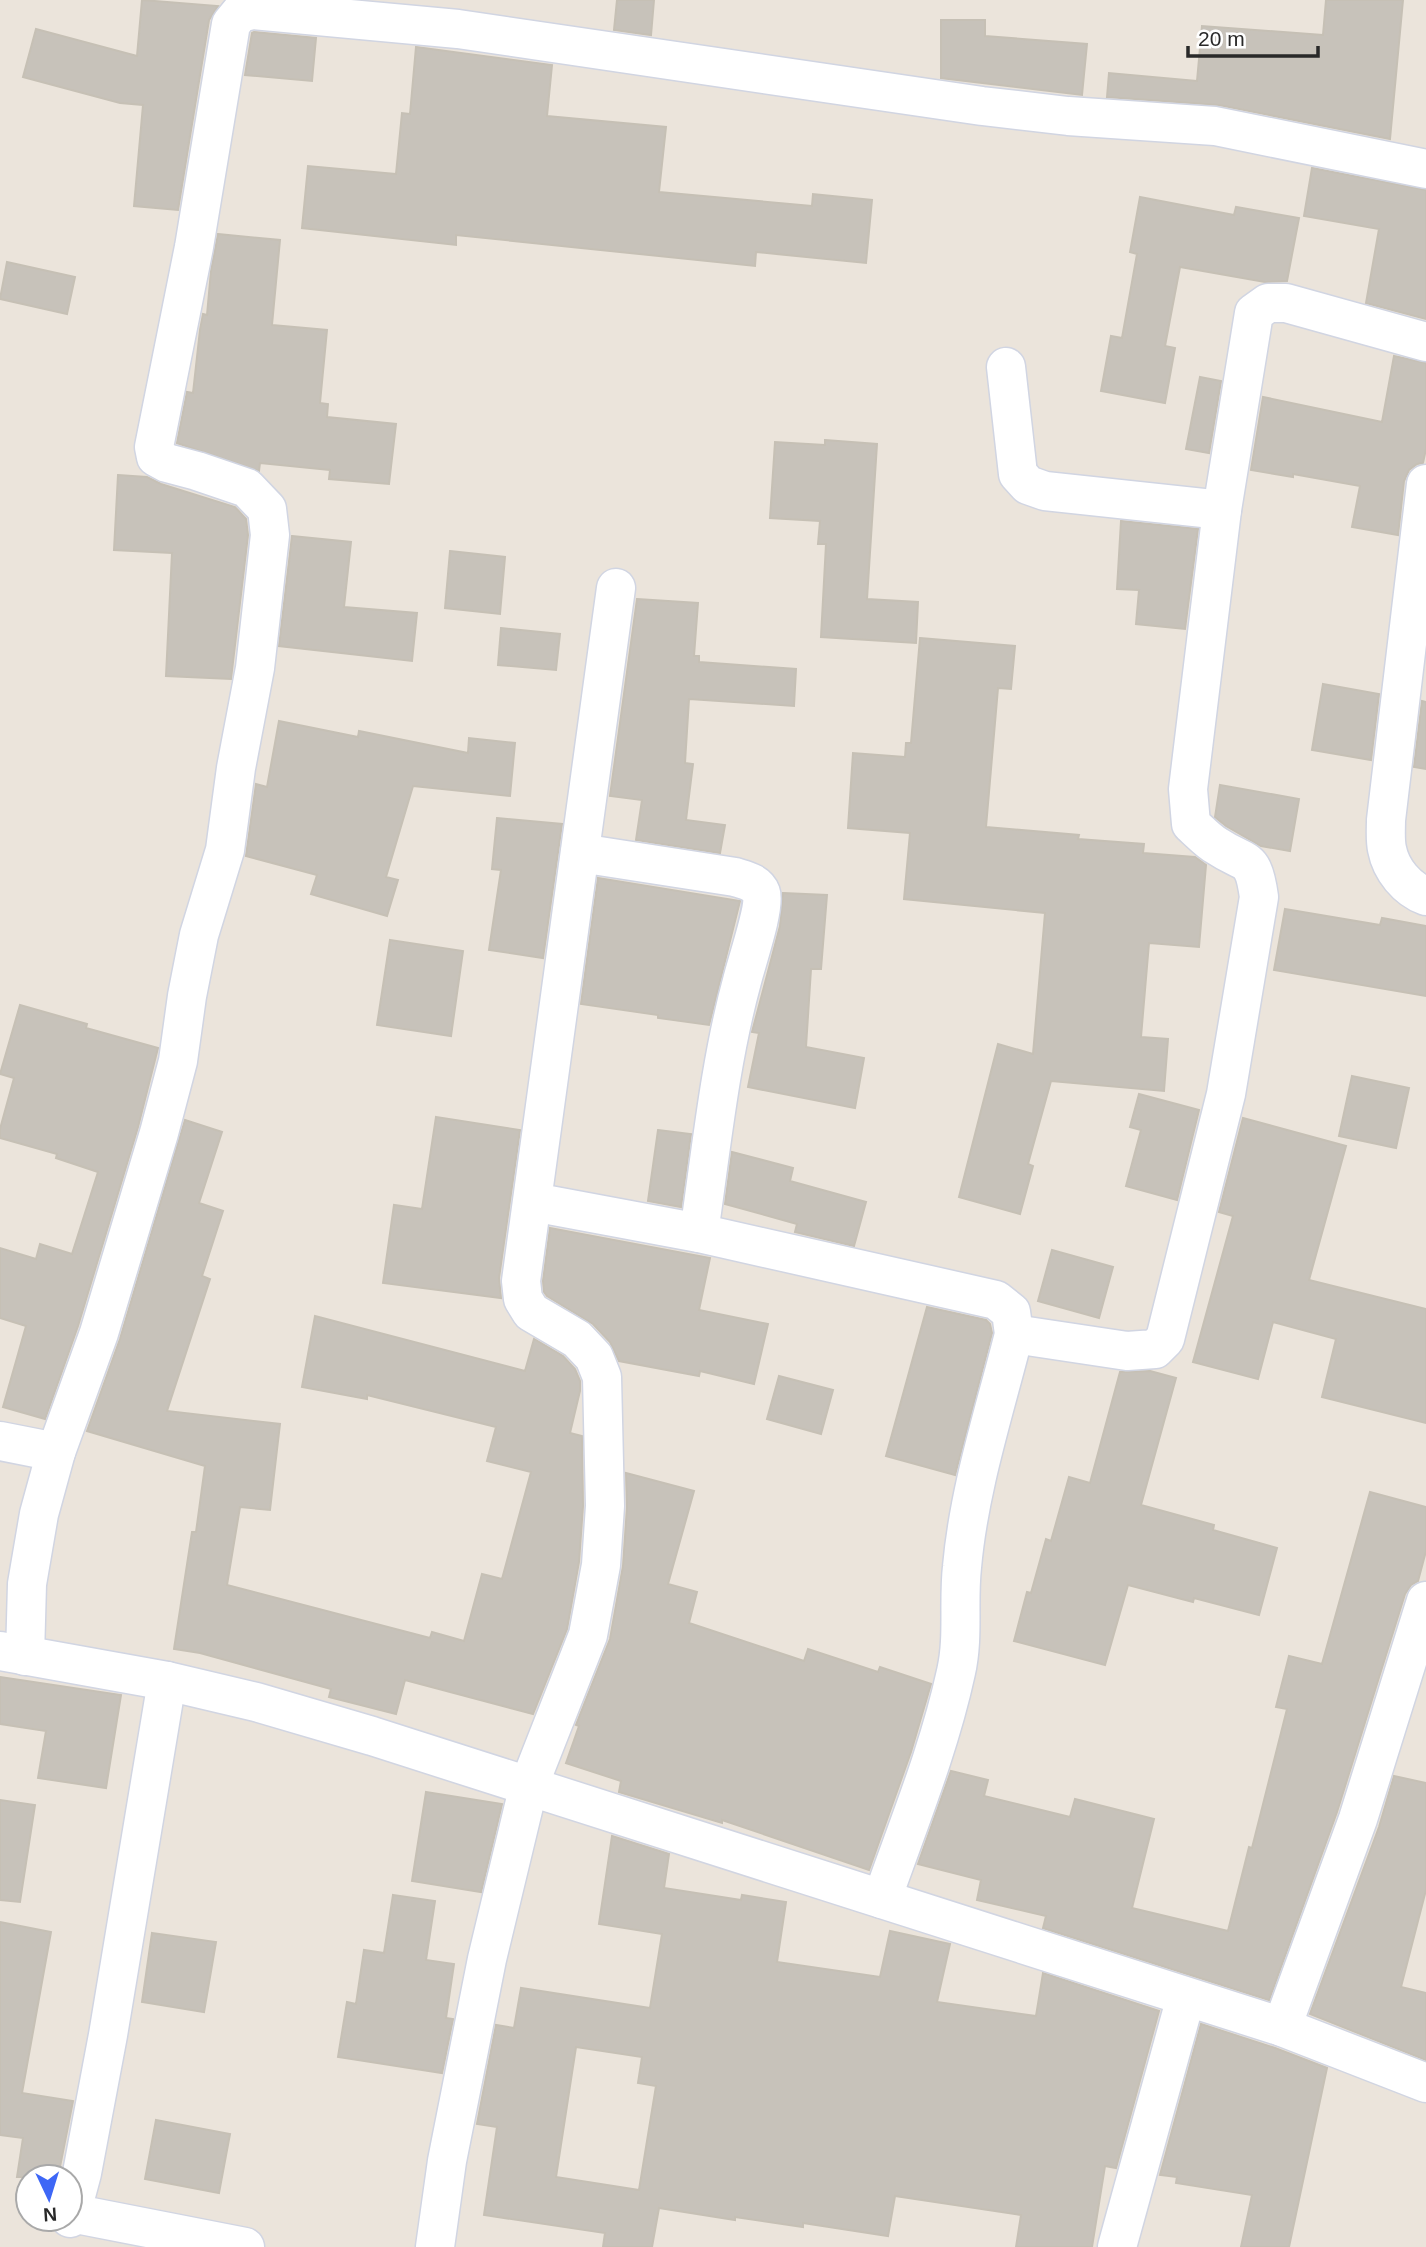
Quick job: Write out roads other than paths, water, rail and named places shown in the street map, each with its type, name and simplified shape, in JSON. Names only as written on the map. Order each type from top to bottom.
[{"type":"street","points":[[1426,169],[1215,126],[1068,116],[982,106],[459,15],[253,10],[240,13],[231,24],[194,247],[154,447],[156,457],[167,463],[247,488],[267,509],[270,535],[255,668],[236,768],[225,850],[199,935],[178,1061],[99,1333],[56,1452],[39,1514],[13,1654],[167,1681],[256,1702],[529,1785],[1282,2027],[1426,2083]]},
{"type":"street","points":[[1014,1334],[1127,1351],[1155,1349],[1165,1339],[1226,1094],[1259,897],[1256,873],[1243,859],[1216,846],[1191,824],[1188,789],[1222,510],[1254,313],[1268,303],[1286,303],[1426,342]]},
{"type":"street","points":[[1006,367],[1018,474],[1028,485],[1045,491],[1222,510]]},
{"type":"street","points":[[1426,484],[1386,820],[1387,849],[1397,874],[1415,892],[1426,896]]},
{"type":"street","points":[[435,2247],[447,2161],[487,1959],[529,1785],[587,1635],[601,1565],[604,1506],[602,1377],[594,1357],[578,1339],[531,1312],[523,1299],[521,1281],[617,588]]},
{"type":"street","points":[[580,853],[735,877],[752,882],[761,892],[762,908],[739,990],[699,1233]]},
{"type":"street","points":[[533,1202],[699,1233],[996,1300],[1011,1312],[1014,1334],[972,1506],[961,1568],[962,1631],[957,1670],[945,1718],[883,1899]]},
{"type":"street","points":[[0,1441],[56,1452]]},
{"type":"street","points":[[1282,2027],[1358,1819],[1426,1601]]},
{"type":"street","points":[[84,2163],[167,1681]]},
{"type":"street","points":[[1117,2247],[1186,1997]]},
{"type":"street","points":[[84,2226],[245,2247]]}]
